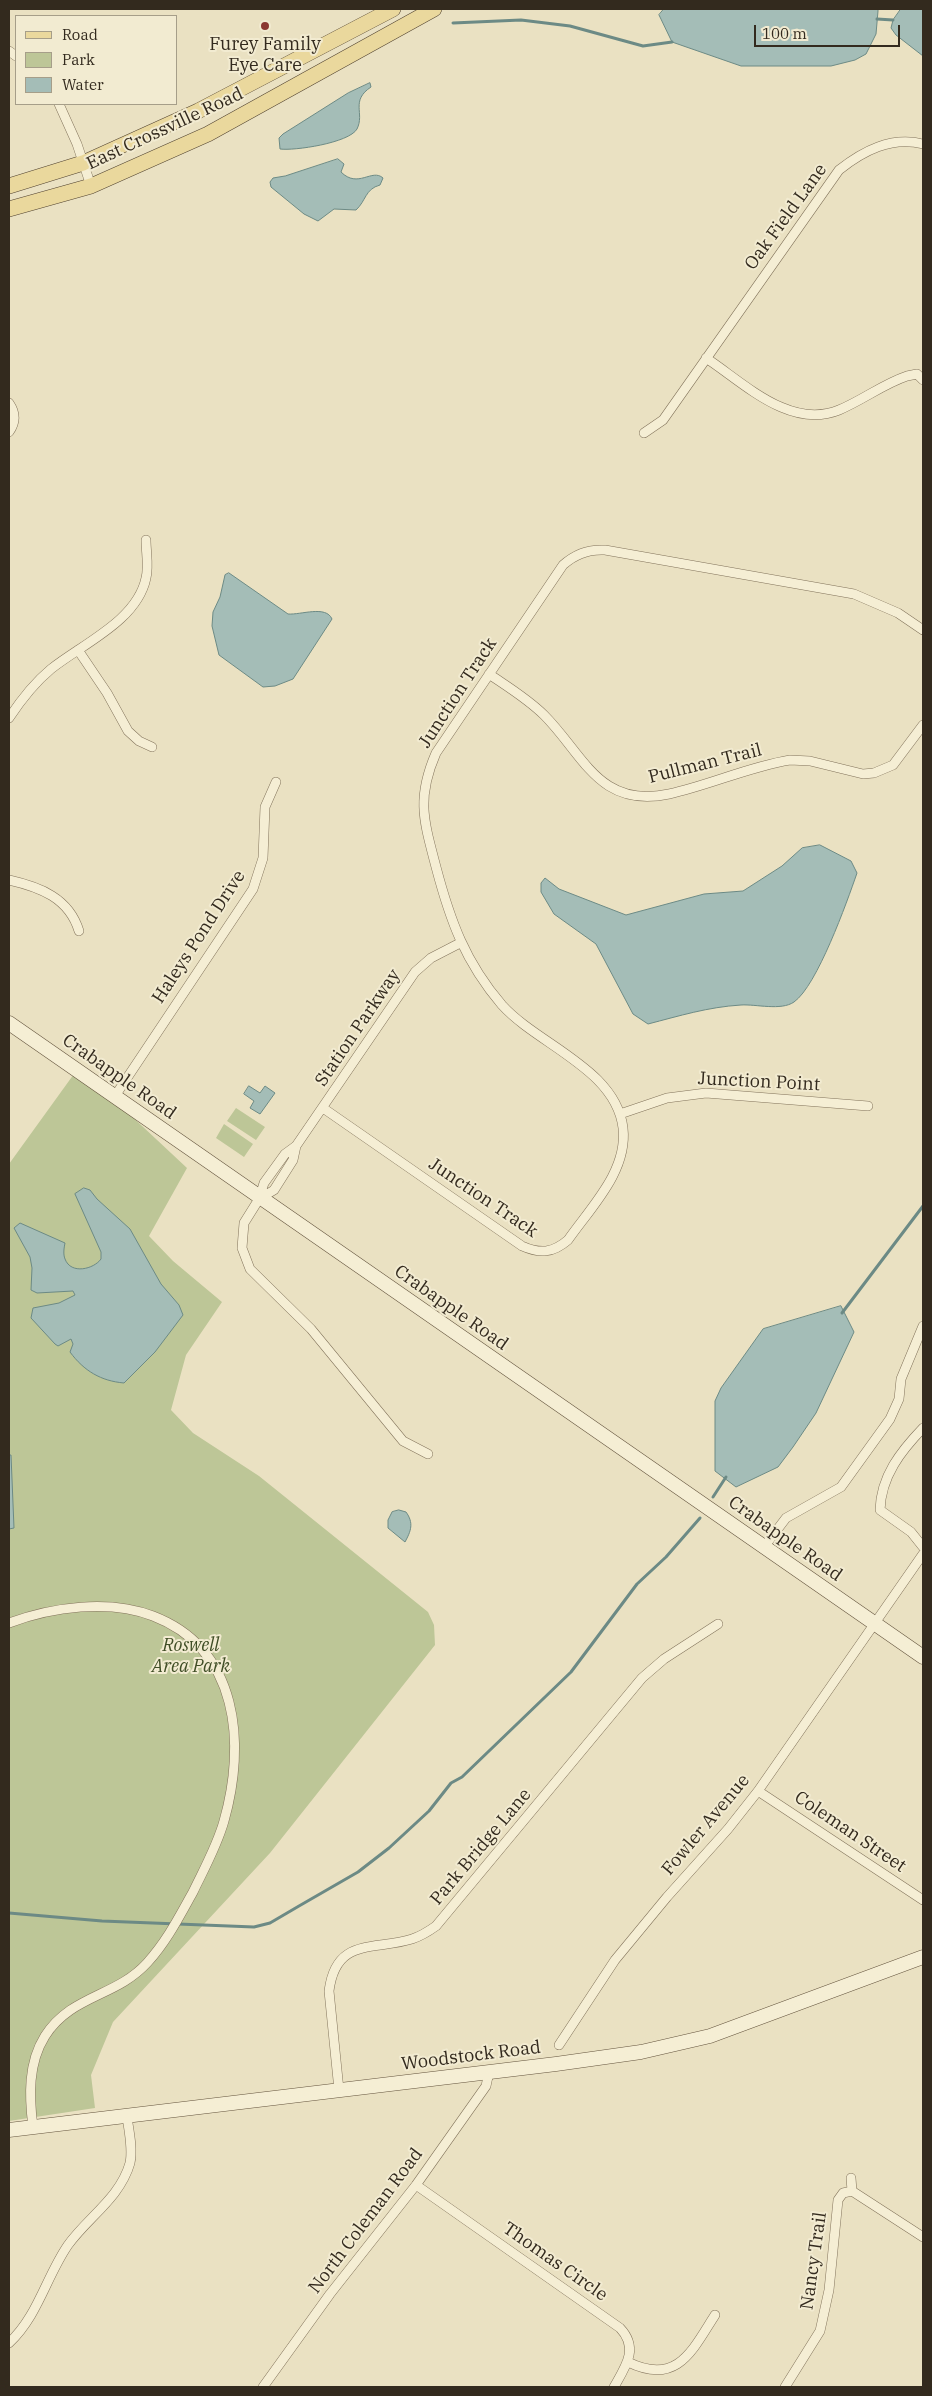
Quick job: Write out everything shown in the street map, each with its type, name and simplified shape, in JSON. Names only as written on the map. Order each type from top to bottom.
[{"type":"main road","name":"East Crossville Road","points":[[9,186],[83,163],[198,111],[393,9]]},
{"type":"main road","name":"East Crossville Road","points":[[9,208],[91,186],[208,134],[434,9]]},
{"type":"street","points":[[59,105],[91,186]]},
{"type":"street","name":"Oak Field Lane","points":[[644,433],[663,420],[839,170],[856,156],[876,147],[897,142],[923,144]]},
{"type":"street","points":[[706,358],[775,405],[808,415],[838,410],[896,380],[920,377]]},
{"type":"street","points":[[9,402],[14,415],[13,426],[9,432]]},
{"type":"street","points":[[9,718],[35,683],[110,628],[130,607],[143,588],[147,576],[146,540]]},
{"type":"street","name":"Junction Track","points":[[323,1108],[522,1246],[534,1251],[548,1252],[560,1247],[568,1240],[615,1174],[623,1145],[620,1114],[611,1094],[599,1079],[531,1031],[503,1006],[480,977],[460,943],[448,911],[425,827],[423,792],[427,773],[436,753],[563,565],[578,554],[596,549],[854,594],[898,613],[923,630]]},
{"type":"street","points":[[78,650],[107,693],[128,731],[139,741],[152,747]]},
{"type":"street","name":"Pullman Trail","points":[[489,674],[543,714],[562,734],[586,768],[598,780],[610,787],[637,796],[669,794],[790,760],[810,761],[863,774],[874,773],[894,765],[923,725]]},
{"type":"street","name":"Haleys Pond Drive","points":[[115,1096],[253,889],[263,858],[265,807],[276,782]]},
{"type":"street","points":[[9,880],[26,884],[62,902],[72,914],[79,931]]},
{"type":"street","name":"Station Parkway","points":[[259,1199],[274,1190],[293,1160],[296,1146],[415,972],[431,958],[460,943]]},
{"type":"street","name":"Crabapple Road","points":[[9,1023],[259,1199],[923,1657]]},
{"type":"street","name":"Junction Point","points":[[620,1114],[667,1098],[706,1093],[868,1106]]},
{"type":"street","points":[[259,1199],[249,1213],[242,1232],[242,1248],[250,1269],[311,1329],[403,1441],[428,1454]]},
{"type":"street","points":[[764,1547],[786,1518],[841,1487],[890,1419],[900,1399],[901,1379],[923,1326]]},
{"type":"street","points":[[923,1428],[891,1466],[880,1500],[880,1510],[910,1532],[923,1548]]},
{"type":"street","name":"Fowler Avenue","points":[[559,2045],[616,1960],[758,1790],[923,1554]]},
{"type":"street","points":[[9,1623],[26,1617],[69,1609],[112,1608],[146,1614],[162,1620],[196,1643],[218,1671],[226,1686],[232,1713],[236,1748],[233,1780],[224,1821],[213,1852],[172,1931],[152,1957],[133,1976],[118,1986],[69,2009],[53,2024],[38,2047],[34,2058],[31,2085],[33,2127]]},
{"type":"street","name":"Park Bridge Lane","points":[[339,2090],[329,1991],[331,1976],[338,1962],[348,1953],[358,1948],[412,1939],[436,1926],[642,1678],[664,1659],[718,1624]]},
{"type":"street","name":"Coleman Street","points":[[758,1790],[923,1900]]},
{"type":"street","name":"Woodstock Road","points":[[9,2130],[127,2117],[641,2052],[676,2045],[741,2025],[923,1957]]},
{"type":"street","name":"North Coleman Road","points":[[263,2387],[330,2294],[416,2185],[486,2086],[489,2072]]},
{"type":"street","points":[[9,2343],[30,2319],[69,2244],[114,2195],[123,2179],[130,2162],[127,2117]]},
{"type":"street","points":[[851,2178],[852,2192],[923,2237]]},
{"type":"street","name":"Thomas Circle","points":[[416,2185],[620,2328],[630,2342],[628,2362]]},
{"type":"street","name":"Nancy Trail","points":[[784,2387],[820,2331],[829,2290],[838,2200],[843,2193],[852,2192]]},
{"type":"street","points":[[614,2387],[628,2362],[651,2370],[662,2370],[676,2366],[690,2354],[716,2315]]},
{"type":"green space","name":"Roswell Area Park","points":[[79,1067],[187,1168],[149,1236],[173,1261],[222,1302],[186,1355],[171,1410],[193,1433],[259,1476],[428,1612],[434,1625],[435,1645],[270,1853],[113,2022],[91,2075],[95,2108],[9,2121],[9,1164]]},
{"type":"green space","points":[[236,1108],[265,1127],[256,1140],[227,1121]]},
{"type":"green space","points":[[224,1124],[253,1144],[244,1157],[216,1138]]},
{"type":"water","points":[[664,9],[878,9],[878,11],[876,34],[866,54],[855,60],[831,66],[741,66],[672,42],[659,15]]},
{"type":"water","points":[[901,9],[923,9],[923,56],[896,35],[891,28],[893,20]]},
{"type":"water","points":[[370,83],[371,87],[361,97],[359,102],[359,123],[357,129],[352,134],[321,145],[297,149],[280,149],[279,138],[283,134],[348,93]]},
{"type":"water","points":[[338,159],[344,164],[341,172],[347,177],[359,179],[374,175],[383,178],[380,185],[368,192],[356,210],[334,209],[318,221],[304,214],[271,187],[270,182],[273,178]]},
{"type":"water","points":[[229,573],[288,614],[324,612],[332,619],[293,679],[275,686],[263,687],[219,655],[212,626],[213,612],[220,597],[225,575]]},
{"type":"water","points":[[820,845],[851,861],[857,873],[821,962],[803,993],[789,1005],[729,1006],[694,1012],[648,1024],[633,1014],[596,944],[554,914],[541,892],[541,883],[545,878],[559,889],[626,915],[704,894],[743,891],[782,866],[802,848]]},
{"type":"water","points":[[249,1086],[260,1093],[265,1086],[275,1093],[260,1114],[250,1108],[254,1101],[244,1094]]},
{"type":"water","points":[[84,1188],[90,1190],[97,1199],[130,1229],[161,1284],[179,1305],[183,1315],[155,1352],[124,1383],[108,1380],[87,1370],[70,1352],[73,1344],[71,1339],[58,1346],[31,1318],[33,1308],[59,1303],[75,1295],[73,1291],[37,1293],[31,1290],[32,1268],[30,1257],[14,1228],[20,1223],[65,1243],[64,1257],[72,1267],[83,1269],[98,1263],[101,1259],[101,1252],[75,1194]]},
{"type":"water","points":[[841,1306],[854,1332],[816,1413],[778,1467],[736,1487],[715,1471],[715,1401],[721,1388],[763,1329]]},
{"type":"water","points":[[9,1455],[11,1455],[14,1528],[9,1529]]},
{"type":"water","points":[[399,1510],[406,1512],[411,1523],[405,1542],[388,1528],[388,1520],[392,1512]]},
{"type":"waterway","points":[[877,19],[893,20]]},
{"type":"waterway","points":[[453,23],[521,20],[570,26],[643,46],[672,42]]},
{"type":"waterway","points":[[842,1313],[923,1206]]},
{"type":"waterway","points":[[713,1497],[726,1477]]},
{"type":"waterway","points":[[9,1913],[102,1921],[254,1927],[270,1923],[358,1872],[389,1848],[429,1811],[451,1783],[462,1777],[571,1672],[637,1584],[666,1557],[700,1518]]},
{"type":"place","name":"Furey Family Eye Care","points":[[265,26]]}]
